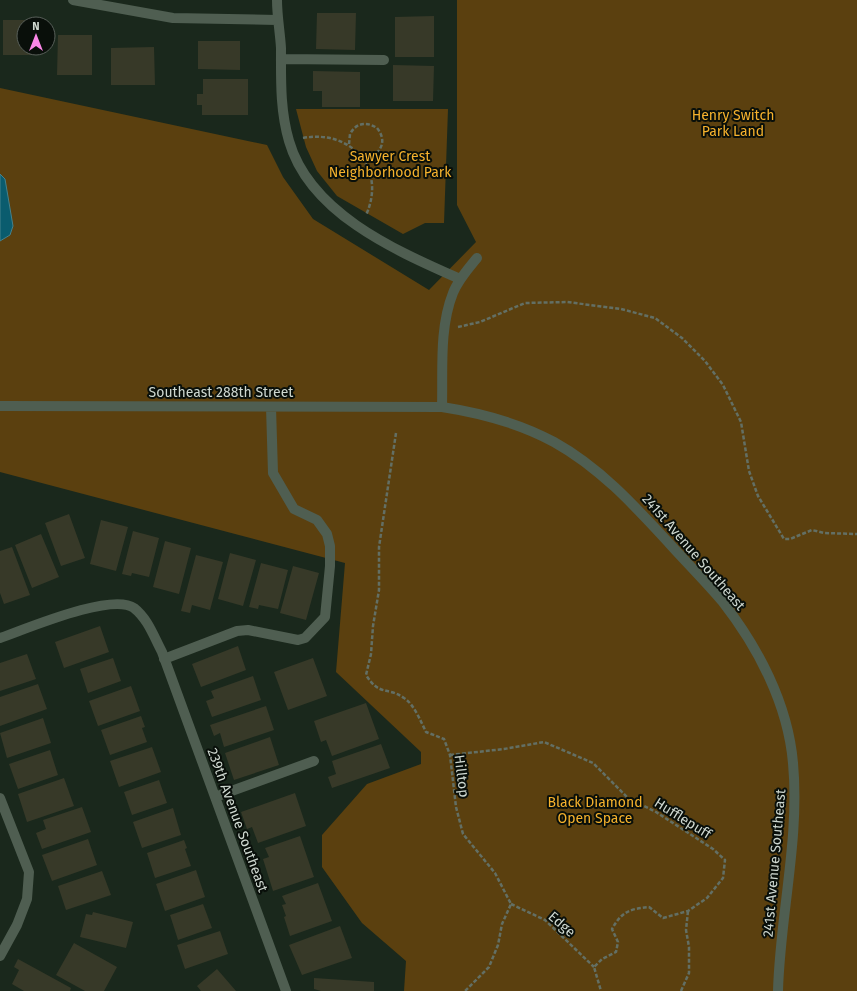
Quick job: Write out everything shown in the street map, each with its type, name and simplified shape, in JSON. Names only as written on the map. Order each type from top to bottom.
[{"type":"street","points":[[73,0],[173,18],[277,20]]},
{"type":"street","points":[[277,0],[277,20],[281,59],[281,99],[289,141],[301,170],[309,183],[337,212],[360,228],[422,262],[460,279]]},
{"type":"street","points":[[281,59],[384,60]]},
{"type":"street","points":[[442,406],[444,330],[453,293],[460,279],[477,258]]},
{"type":"street","name":"Southeast 288th Street","points":[[0,406],[442,406]]},
{"type":"street","points":[[164,659],[237,631],[248,630],[298,640],[305,638],[324,617],[330,566],[329,540],[327,534],[317,520],[294,509],[273,473],[271,406]]},
{"type":"street","name":"241st Avenue Southeast","points":[[442,406],[496,418],[523,427],[553,442],[586,462],[610,481],[634,504],[722,601],[746,634],[757,653],[771,681],[783,713],[793,762],[795,801],[778,991]]},
{"type":"street","name":"239th Avenue Southeast","points":[[0,638],[105,604],[120,604],[134,608],[146,621],[164,659],[286,991]]},
{"type":"street","points":[[215,796],[314,761]]},
{"type":"street","points":[[0,798],[28,872],[27,899],[17,925],[0,956]]},
{"type":"path","points":[[349,145],[350,134],[358,125],[365,123],[377,128],[383,140],[382,146],[373,156],[360,156]]},
{"type":"path","points":[[289,141],[321,136],[337,139],[349,145],[360,156],[368,166],[370,173],[372,200],[360,228]]},
{"type":"path","points":[[370,173],[393,170]]},
{"type":"path","points":[[444,330],[480,322],[524,303],[567,302],[621,309],[655,318],[682,338],[705,361],[723,385],[741,422],[749,471],[758,496],[784,539],[790,539],[812,530],[824,533],[857,534]]},
{"type":"path","name":"Hilltop","points":[[396,433],[379,547],[379,590],[373,626],[371,654],[366,675],[374,687],[405,698],[417,714],[426,732],[444,739],[450,755],[456,807],[463,834],[495,873],[511,904]]},
{"type":"path","name":"Hufflepuff","points":[[450,755],[504,749],[544,742],[593,763],[628,798],[656,812],[713,849],[725,860],[723,878],[707,898],[688,911]]},
{"type":"path","points":[[465,991],[489,967],[498,945],[502,924],[511,904]]},
{"type":"path","name":"Edge","points":[[511,904],[545,920],[594,967],[601,991]]},
{"type":"path","points":[[594,967],[602,959],[616,952],[618,942],[612,929],[620,916],[634,909],[649,907],[663,918],[688,911],[686,930],[689,947],[689,973],[681,991]]},
{"type":"green space","points":[[457,0],[857,0],[857,991],[404,991],[406,961],[362,923],[322,867],[322,835],[367,784],[421,764],[421,752],[336,672],[345,563],[0,472],[0,88],[267,145],[283,177],[313,219],[429,290],[476,242],[457,205]]},
{"type":"green space","name":"Sawyer Crest Neighborhood Park","points":[[296,109],[448,109],[444,223],[425,223],[403,234],[337,196],[317,171],[306,147]]},
{"type":"water","points":[[0,174],[5,179],[13,226],[10,235],[0,241]]},
{"type":"building","points":[[317,13],[356,13],[355,50],[316,49]]},
{"type":"building","points":[[434,16],[434,57],[395,57],[395,17]]},
{"type":"building","points":[[3,20],[16,20],[16,55],[3,55]]},
{"type":"building","points":[[58,35],[92,35],[92,75],[57,75]]},
{"type":"building","points":[[198,41],[240,41],[240,70],[198,69]]},
{"type":"building","points":[[154,47],[155,85],[111,85],[111,48]]},
{"type":"building","points":[[393,65],[434,66],[433,101],[393,101]]},
{"type":"building","points":[[313,71],[360,72],[360,107],[322,107],[322,91],[313,91]]},
{"type":"building","points":[[203,79],[248,79],[248,115],[202,115],[202,105],[197,105],[197,94],[203,94]]},
{"type":"building","points":[[69,514],[85,558],[61,566],[45,523]]},
{"type":"building","points":[[101,520],[128,527],[116,571],[90,564]]},
{"type":"building","points":[[133,531],[159,538],[149,577],[132,573],[131,576],[122,574]]},
{"type":"building","points":[[41,534],[59,577],[32,588],[15,545]]},
{"type":"building","points":[[165,541],[191,548],[179,594],[153,587]]},
{"type":"building","points":[[12,547],[30,595],[4,604],[0,593],[0,551]]},
{"type":"building","points":[[230,553],[256,560],[243,606],[218,599]]},
{"type":"building","points":[[196,555],[223,562],[210,610],[192,605],[190,613],[181,611]]},
{"type":"building","points":[[261,563],[288,570],[278,609],[259,605],[258,609],[249,607]]},
{"type":"building","points":[[293,566],[319,573],[306,620],[280,613]]},
{"type":"building","points":[[100,626],[109,652],[64,668],[55,642]]},
{"type":"building","points":[[238,646],[246,670],[201,687],[192,664]]},
{"type":"building","points":[[27,654],[36,679],[0,691],[0,663]]},
{"type":"building","points":[[113,658],[121,681],[88,693],[80,669]]},
{"type":"building","points":[[313,658],[327,696],[288,710],[274,672]]},
{"type":"building","points":[[253,676],[261,700],[212,717],[206,701],[214,698],[211,691]]},
{"type":"building","points":[[38,684],[47,709],[0,726],[0,697]]},
{"type":"building","points":[[131,686],[140,711],[98,726],[89,701]]},
{"type":"building","points":[[366,703],[379,739],[332,756],[326,740],[321,742],[314,721]]},
{"type":"building","points":[[266,706],[274,730],[224,747],[220,733],[214,736],[210,725]]},
{"type":"building","points":[[141,716],[145,727],[142,728],[147,742],[110,755],[101,730]]},
{"type":"building","points":[[43,718],[51,743],[7,758],[0,733]]},
{"type":"building","points":[[270,737],[279,765],[234,780],[225,753]]},
{"type":"building","points":[[381,744],[390,768],[332,788],[328,777],[336,774],[332,761]]},
{"type":"building","points":[[152,747],[161,772],[119,787],[110,761]]},
{"type":"building","points":[[50,750],[58,775],[18,789],[9,764]]},
{"type":"building","points":[[64,778],[74,806],[27,822],[18,794]]},
{"type":"building","points":[[159,780],[167,803],[132,815],[124,792]]},
{"type":"building","points":[[295,793],[306,826],[258,843],[252,827],[247,829],[241,812]]},
{"type":"building","points":[[82,807],[91,832],[42,849],[36,833],[46,829],[43,820]]},
{"type":"building","points":[[173,808],[181,835],[142,848],[133,822]]},
{"type":"building","points":[[300,836],[314,877],[273,891],[263,859],[269,857],[265,848]]},
{"type":"building","points":[[88,839],[97,865],[52,881],[42,855]]},
{"type":"building","points":[[184,840],[187,848],[185,849],[191,866],[155,878],[147,853]]},
{"type":"building","points":[[196,870],[205,897],[165,911],[156,884]]},
{"type":"building","points":[[102,871],[111,895],[66,910],[58,886]]},
{"type":"building","points":[[318,883],[332,921],[290,936],[282,905],[286,904],[282,896]]},
{"type":"building","points":[[203,904],[212,928],[178,940],[170,915]]},
{"type":"building","points":[[93,912],[133,922],[126,948],[80,937],[86,914],[92,915]]},
{"type":"building","points":[[340,926],[352,958],[302,975],[289,945]]},
{"type":"building","points":[[220,931],[228,954],[185,969],[177,945]]},
{"type":"building","points":[[74,943],[117,967],[104,991],[85,991],[56,975]]},
{"type":"building","points":[[18,959],[71,988],[70,991],[24,991],[12,984],[19,970],[14,967]]},
{"type":"building","points":[[217,969],[236,991],[201,991],[197,986]]},
{"type":"building","points":[[314,978],[374,982],[374,991],[321,991],[314,989]]},
{"type":"park label","name":"Henry Switch Park Land","points":[[733,124]]},
{"type":"park label","name":"Black Diamond Open Space","points":[[595,810]]}]
